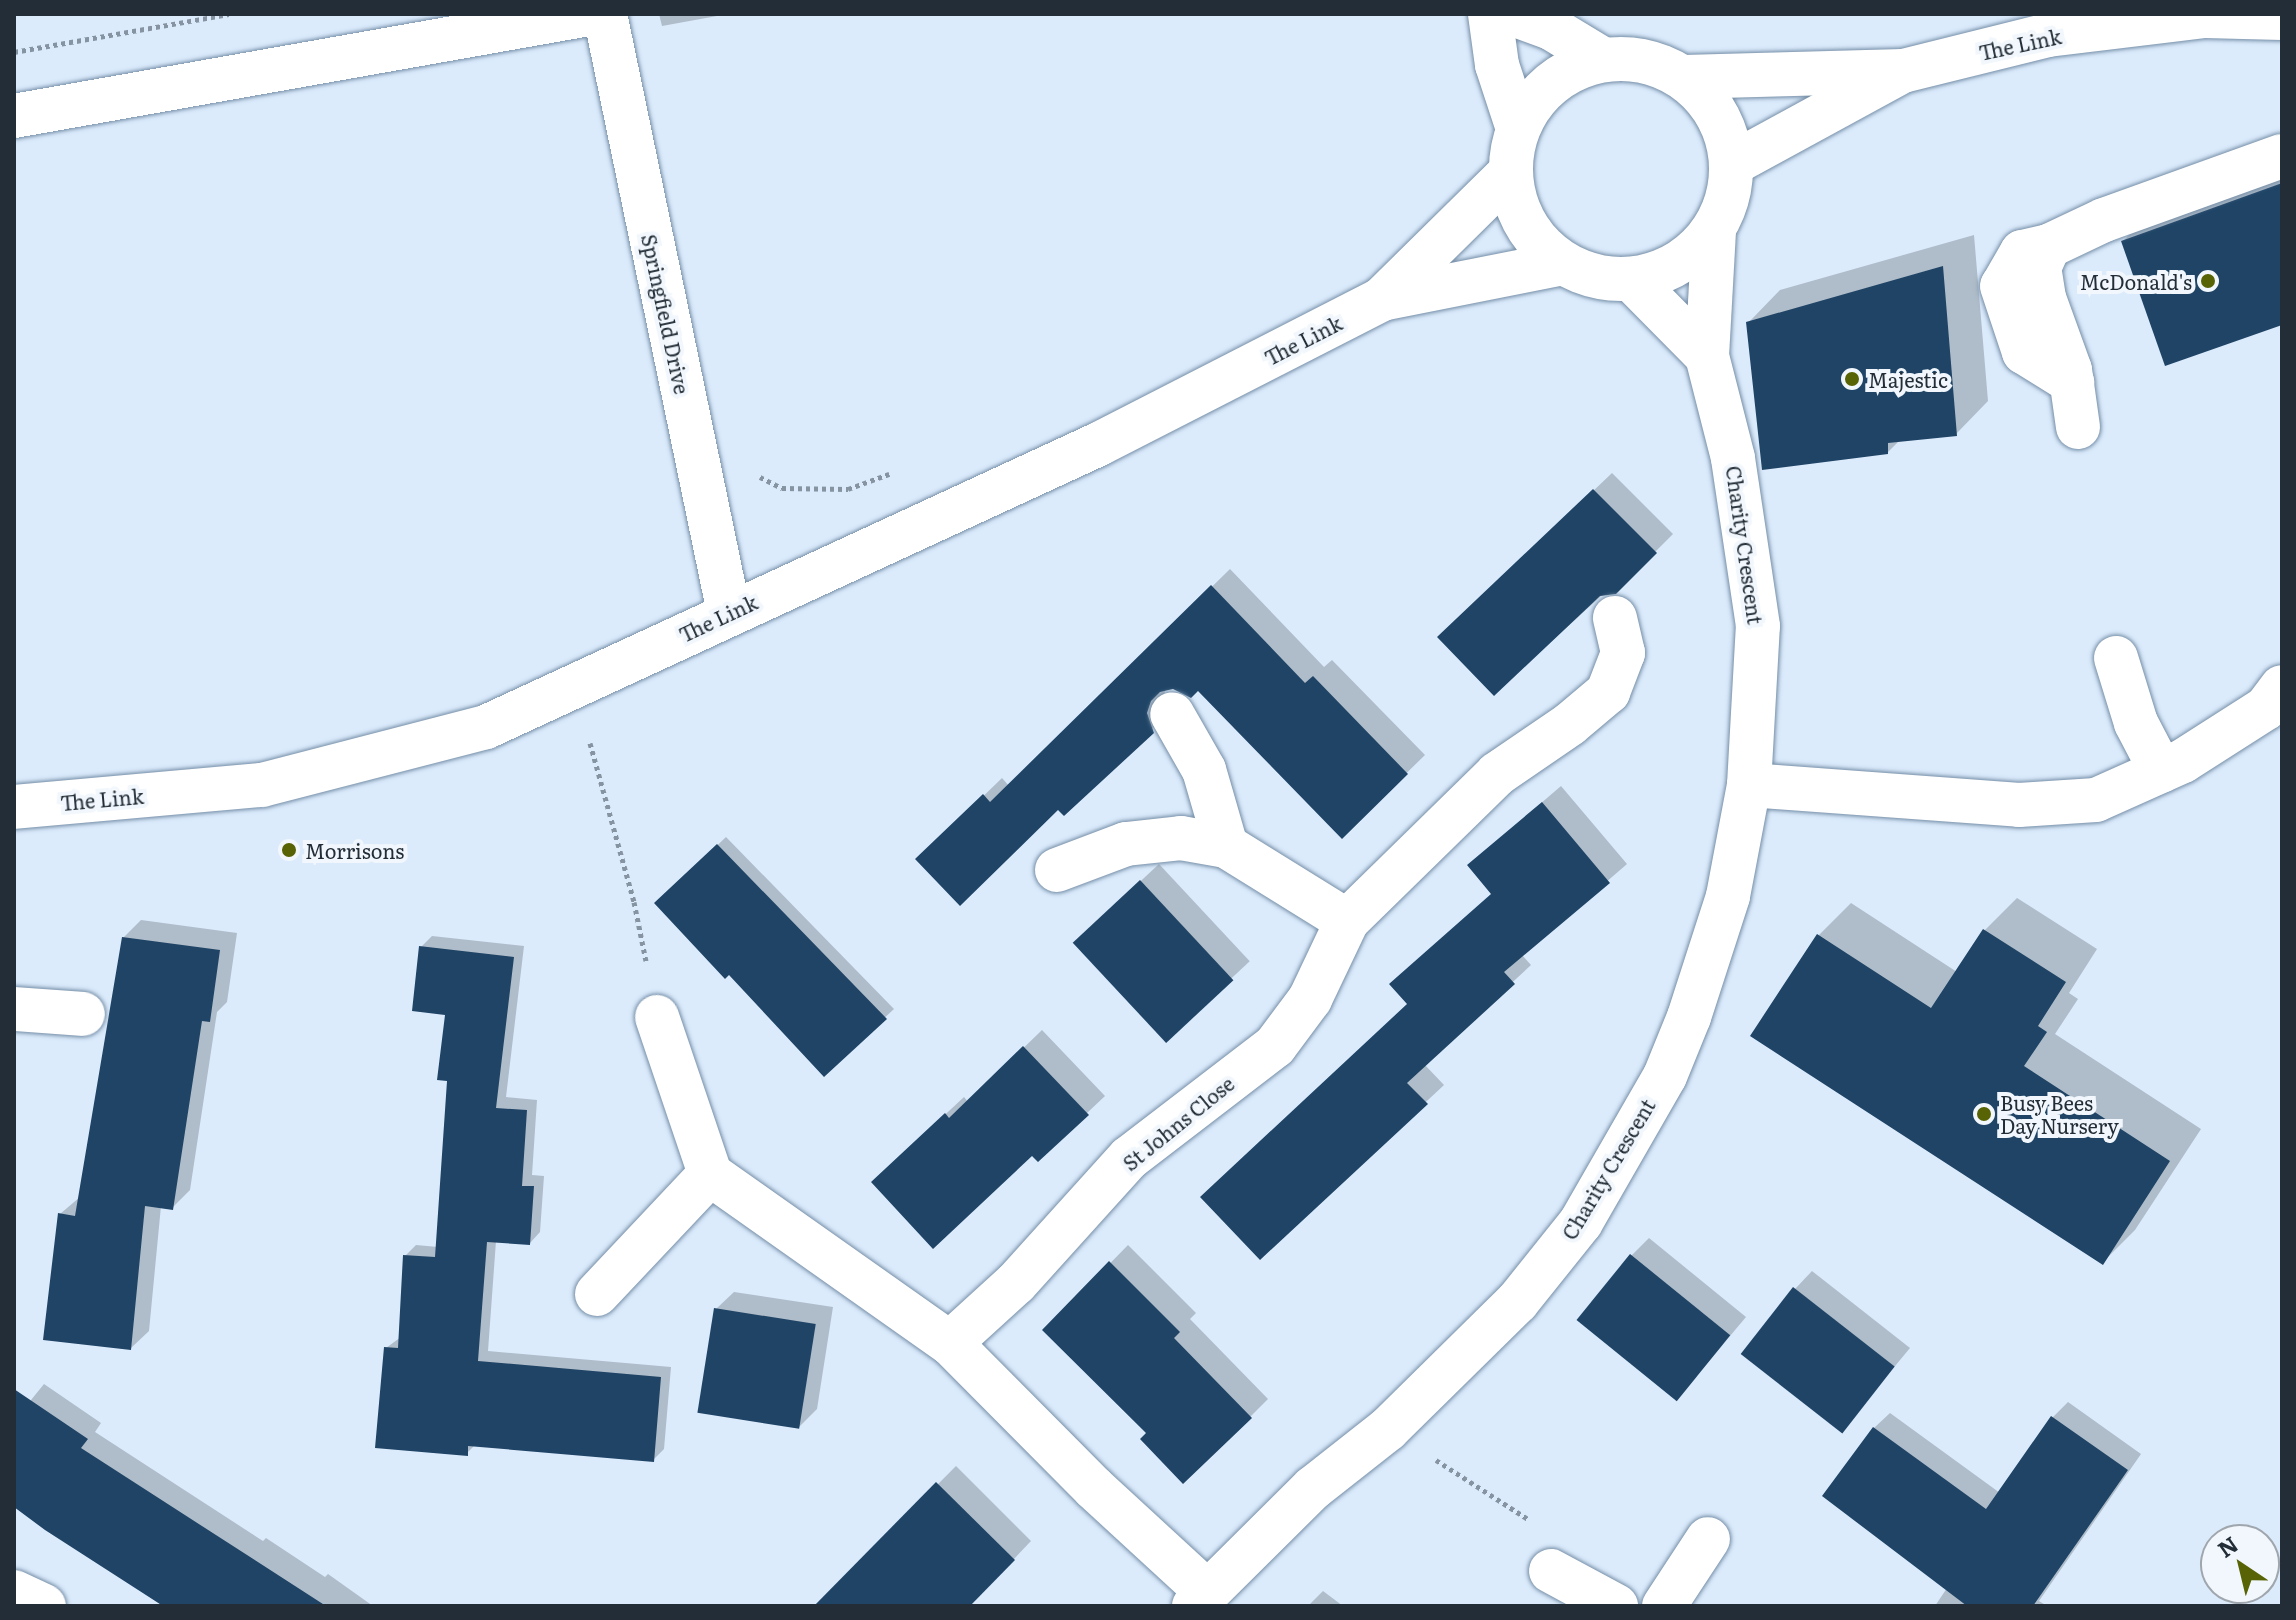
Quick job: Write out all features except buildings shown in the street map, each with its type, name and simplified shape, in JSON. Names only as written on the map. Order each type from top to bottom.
[{"type":"street","points":[[14,116],[589,14]]},
{"type":"street","name":"Springfield Drive","points":[[605,14],[729,613]]},
{"type":"street","points":[[1490,14],[1497,65],[1518,129]]},
{"type":"street","points":[[1513,14],[1551,28],[1602,59]]},
{"type":"street","name":"The Link","points":[[1684,77],[1903,71],[2048,35],[2205,16],[2282,18]]},
{"type":"street","name":"The Link","points":[[1632,58],[1660,65],[1684,77],[1706,97],[1727,132],[1732,164],[1729,197],[1714,230],[1693,253],[1671,268],[1631,279],[1597,277],[1563,263],[1529,231],[1518,210],[1511,172],[1518,129],[1533,103],[1551,83],[1575,68],[1602,59],[1632,58]]},
{"type":"street","name":"The Link","points":[[1732,164],[1903,71]]},
{"type":"street","points":[[2078,427],[2072,382],[2024,352],[2002,286],[2022,252],[2049,246],[2104,220],[2282,156]]},
{"type":"street","name":"The Link","points":[[1382,299],[1511,172]]},
{"type":"street","name":"Charity Crescent","points":[[1201,1599],[1313,1488],[1388,1429],[1517,1302],[1581,1222],[1658,1088],[1689,1017],[1728,896],[1749,785],[1758,626],[1733,458],[1707,356],[1714,230]]},
{"type":"street","name":"The Link","points":[[14,807],[262,785],[486,727],[1099,444],[1382,299],[1563,263]]},
{"type":"street","points":[[1631,279],[1707,356]]},
{"type":"street","name":"St Johns Close","points":[[950,1343],[1016,1283],[1129,1158],[1275,1046],[1310,999],[1347,921],[1497,774],[1570,724],[1608,692],[1623,653],[1615,618]]},
{"type":"street","points":[[2116,658],[2136,723],[2161,771]]},
{"type":"street","points":[[1749,785],[2019,805],[2096,800],[2183,761],[2266,708],[2282,687]]},
{"type":"street","points":[[1172,714],[1204,770],[1226,846]]},
{"type":"street","points":[[1057,870],[1126,844],[1181,838],[1226,846],[1347,921]]},
{"type":"street","points":[[14,1009],[83,1014]]},
{"type":"street","points":[[657,1017],[710,1174],[950,1343],[1201,1599]]},
{"type":"street","points":[[597,1294],[710,1174]]},
{"type":"street","points":[[1664,1606],[1708,1539]]},
{"type":"street","points":[[1551,1571],[1616,1606]]},
{"type":"street","points":[[14,1592],[44,1606]]},
{"type":"path","points":[[14,52],[229,14]]},
{"type":"path","points":[[756,475],[782,488],[848,489],[891,473]]},
{"type":"path","points":[[572,687],[634,902],[657,1017]]},
{"type":"path","points":[[1388,1429],[1550,1534],[1551,1571]]},
{"type":"place","name":"McDonald's","points":[[2208,281]]},
{"type":"place","name":"Majestic","points":[[1852,379]]},
{"type":"place","name":"Morrisons","points":[[289,850]]},
{"type":"place","name":"Busy Bees Day Nursery","points":[[1984,1114]]}]
